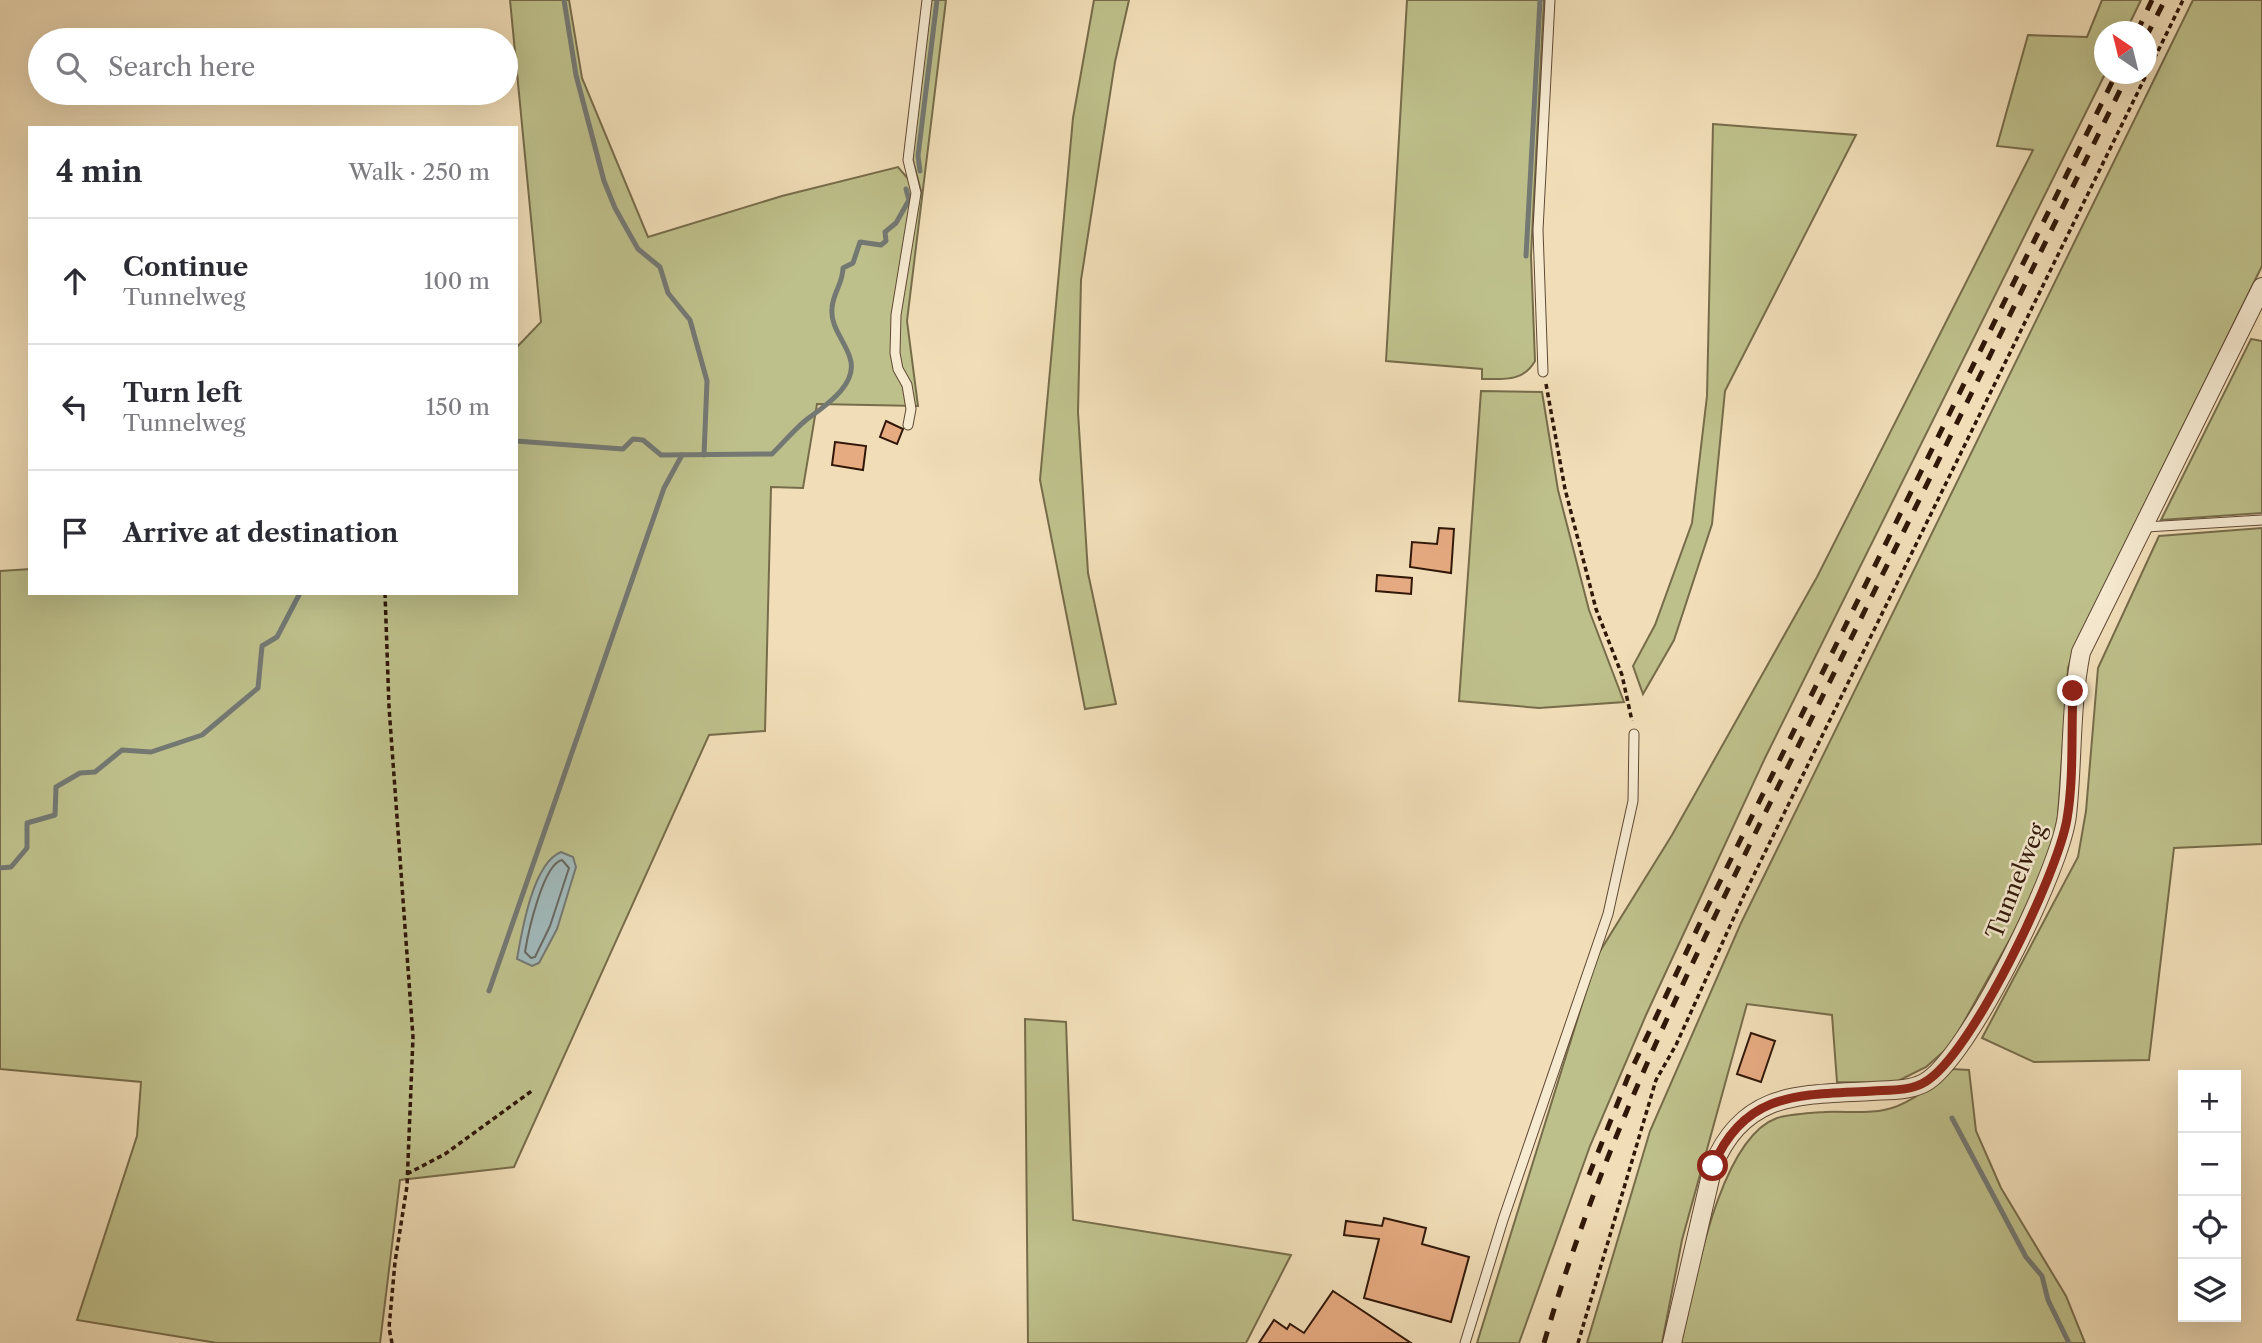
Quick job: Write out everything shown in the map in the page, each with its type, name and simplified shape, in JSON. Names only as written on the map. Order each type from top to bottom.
[{"type":"street","name":"Tunnelweg","points":[[1672,1343],[1713,1166],[1723,1142],[1765,1106],[1793,1096],[1896,1090],[1924,1083],[1944,1066],[1966,1037],[2031,920],[2061,845],[2067,817],[2073,691],[2081,652],[2146,527],[2262,287]]},
{"type":"lane","points":[[908,425],[911,409],[907,385],[898,369],[895,354],[896,315],[916,193],[908,160],[927,0]]},
{"type":"lane","points":[[1544,372],[1538,230],[1550,0]]},
{"type":"lane","points":[[2146,527],[2262,520]]},
{"type":"lane","points":[[1465,1343],[1503,1220],[1608,914],[1633,801],[1634,734]]},
{"type":"path","points":[[1578,1343],[1656,1080],[1676,1045],[1745,893],[2183,0]]},
{"type":"path","points":[[1544,372],[1565,489],[1596,609],[1622,675],[1634,734]]},
{"type":"path","points":[[385,595],[389,707],[413,1037],[407,1174],[389,1328],[392,1343]]},
{"type":"path","points":[[407,1174],[445,1154],[533,1090]]},
{"type":"green space","points":[[510,0],[569,0],[582,78],[648,237],[782,196],[898,167],[922,195],[912,157],[931,0],[946,0],[907,321],[918,406],[817,404],[803,488],[771,487],[765,731],[709,735],[514,1167],[400,1180],[380,1343],[217,1343],[77,1320],[137,1136],[141,1082],[0,1069],[0,571],[28,569],[28,595],[518,595],[518,346],[541,322],[518,83],[518,28],[513,28]]},
{"type":"green space","points":[[1094,0],[1129,0],[1115,62],[1081,280],[1078,412],[1088,573],[1116,704],[1085,709],[1040,480],[1073,118]]},
{"type":"green space","points":[[1407,0],[1544,0],[1531,256],[1535,361],[1519,376],[1482,379],[1482,369],[1386,361]]},
{"type":"green space","points":[[2102,0],[2141,0],[2131,21],[2094,21],[2094,84],[2100,84],[1765,758],[1646,1015],[1590,1146],[1519,1343],[1477,1343],[1597,956],[1672,835],[1817,577],[2033,150],[1997,146],[2028,35],[2087,37]]},
{"type":"green space","points":[[2193,0],[2262,0],[2262,266],[2077,641],[2068,668],[2058,816],[2053,843],[2043,872],[2014,932],[1951,1045],[1926,1067],[1894,1083],[1837,1082],[1832,1015],[1747,1004],[1682,1240],[1662,1343],[1587,1343],[1650,1131],[1741,923],[2152,84],[2157,84],[2157,74]]},
{"type":"green space","points":[[1713,124],[1856,135],[1725,391],[1712,524],[1674,640],[1643,694],[1633,666],[1655,625],[1692,523],[1707,396]]},
{"type":"green space","points":[[2251,339],[2262,341],[2262,513],[2161,520]]},
{"type":"green space","points":[[1481,391],[1542,392],[1558,490],[1589,610],[1624,702],[1539,708],[1459,701]]},
{"type":"green space","points":[[2262,528],[2262,844],[2174,848],[2149,1060],[2034,1062],[1982,1038],[2078,857],[2086,811],[2098,668],[2159,536]]},
{"type":"green space","points":[[1025,1019],[1066,1022],[1073,1220],[1291,1255],[1246,1343],[1028,1343]]},
{"type":"green space","points":[[1952,1069],[1969,1070],[1976,1131],[2001,1188],[2066,1296],[2085,1343],[1681,1343],[1702,1253],[1724,1184],[1739,1154],[1756,1131],[1777,1118],[1788,1116],[1825,1112],[1869,1112],[1893,1108],[1920,1094]]},
{"type":"water","points":[[561,852],[573,857],[576,867],[557,929],[539,963],[532,966],[517,959],[530,899],[543,869]]},
{"type":"building","points":[[886,421],[903,429],[897,444],[880,437]]},
{"type":"building","points":[[835,442],[866,446],[863,470],[832,465]]},
{"type":"building","points":[[1439,528],[1454,529],[1451,573],[1410,567],[1412,542],[1437,544]]},
{"type":"building","points":[[1377,575],[1412,578],[1411,594],[1376,591]]},
{"type":"building","points":[[1751,1033],[1775,1041],[1761,1082],[1737,1074]]},
{"type":"building","points":[[1384,1218],[1426,1228],[1422,1244],[1469,1257],[1451,1322],[1364,1298],[1379,1239],[1344,1235],[1346,1221],[1382,1226]]},
{"type":"building","points":[[1333,1291],[1411,1343],[1259,1343],[1274,1320],[1287,1329],[1290,1324],[1304,1333]]},
{"type":"waterway","points":[[564,0],[576,75],[604,181],[615,208],[638,249],[660,267],[668,293],[690,320],[707,381],[704,455]]},
{"type":"waterway","points":[[920,171],[918,156],[937,0]]},
{"type":"waterway","points":[[1526,256],[1540,0]]},
{"type":"waterway","points":[[518,441],[623,449],[633,439],[643,440],[661,455],[772,454],[845,386],[851,368],[850,358],[835,328],[832,315],[843,268],[853,263],[860,242],[881,245],[886,241],[885,232],[896,223],[909,200],[906,189]]},
{"type":"waterway","points":[[489,991],[664,488],[682,455]]},
{"type":"waterway","points":[[0,868],[11,867],[27,848],[27,823],[55,815],[56,787],[80,773],[95,772],[122,750],[151,752],[202,735],[258,688],[262,646],[277,637],[299,595]]},
{"type":"waterway","points":[[1952,1118],[2026,1257],[2042,1276],[2048,1300],[2069,1343]]},
{"type":"railway","points":[[2142,21],[2152,0]]},
{"type":"railway","points":[[2154,21],[2165,0]]},
{"type":"railway","points":[[1589,1175],[1628,1077],[1706,910],[2111,84]]},
{"type":"railway","points":[[1544,1343],[1597,1185],[1661,1031],[1732,880],[2123,84]]},
{"type":"route","points":[[1713,1166],[1723,1142],[1765,1106],[1793,1096],[1896,1090],[1924,1083],[1944,1066],[1966,1037],[2031,920],[2061,845],[2067,817],[2073,691]]}]
